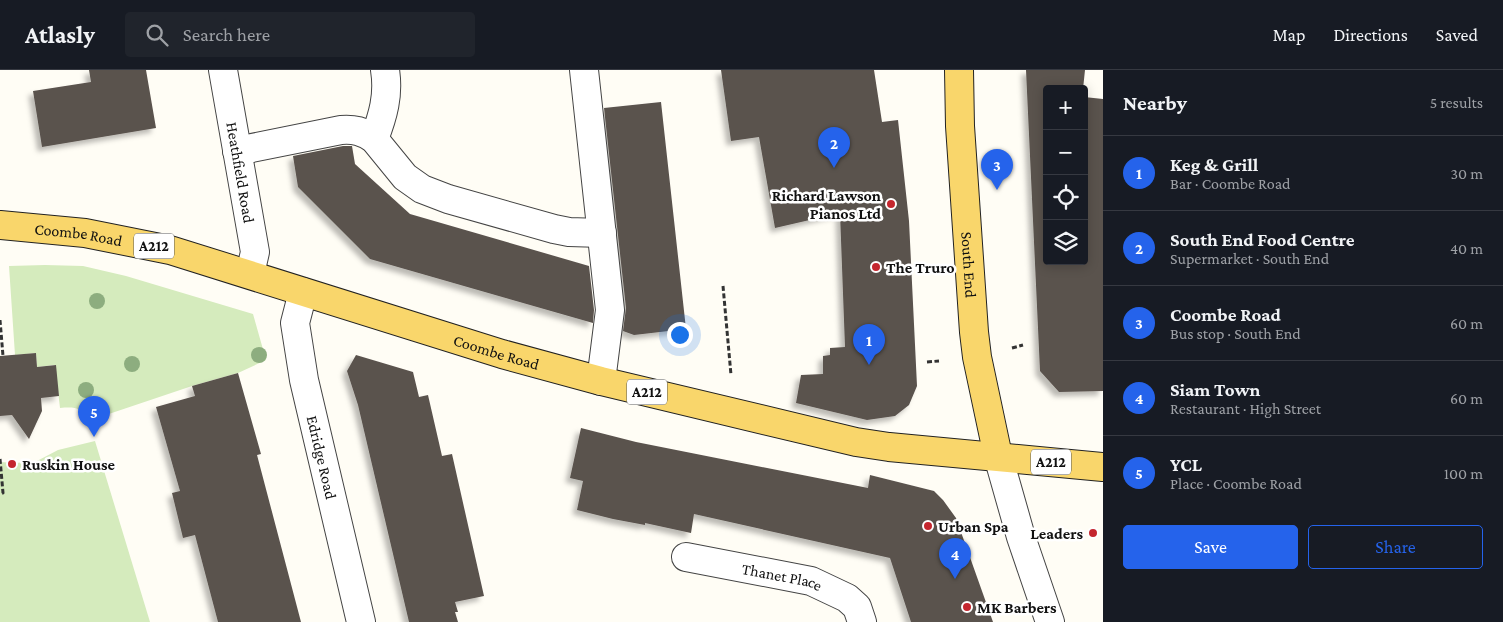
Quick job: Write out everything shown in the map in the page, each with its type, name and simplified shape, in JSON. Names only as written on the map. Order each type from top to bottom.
[{"type":"main road","name":"South End","points":[[959,70],[960,126],[974,332],[977,357],[998,456]]},
{"type":"main road","name":"Coombe Road","points":[[0,225],[84,233],[134,242],[198,258],[502,354],[734,414],[856,442],[888,447],[998,456]]},
{"type":"main road","name":"A212","points":[[998,456],[1103,467]]},
{"type":"street","name":"Heathfield Road","points":[[223,70],[255,252],[250,274]]},
{"type":"street","points":[[374,140],[384,112],[385,70]]},
{"type":"street","points":[[584,70],[610,316],[601,381]]},
{"type":"street","points":[[237,151],[341,130],[356,130],[368,134],[405,177],[432,194],[554,229],[569,232],[602,233]]},
{"type":"street","name":"Edridge Road","points":[[303,292],[295,323],[304,380],[361,622]]},
{"type":"street","points":[[998,456],[1021,537],[1050,622]]},
{"type":"street","name":"Thanet Place","points":[[686,557],[810,580],[847,598],[856,607],[862,622]]},
{"type":"path","points":[[723,286],[734,414]]},
{"type":"path","points":[[0,320],[3,356]]},
{"type":"path","points":[[1012,348],[1023,345]]},
{"type":"path","points":[[927,362],[939,361]]},
{"type":"path","points":[[0,459],[3,493],[0,493]]},
{"type":"green space","points":[[9,266],[83,266],[126,276],[253,314],[266,360],[238,373],[192,386],[88,421],[80,410],[60,408],[55,365],[37,367],[36,353],[15,355]]},
{"type":"green space","points":[[95,441],[150,622],[0,622],[0,462],[37,461],[58,450]]},
{"type":"building","points":[[89,70],[146,70],[156,128],[42,147],[33,91],[91,82]]},
{"type":"building","points":[[721,70],[874,70],[882,122],[898,120],[909,221],[917,386],[909,405],[895,416],[867,420],[796,403],[801,375],[823,374],[823,356],[830,355],[830,348],[845,347],[840,213],[775,228],[759,137],[731,141]]},
{"type":"building","points":[[1026,70],[1085,70],[1083,85],[1043,85],[1043,265],[1088,265],[1088,97],[1103,99],[1103,391],[1059,392],[1040,371]]},
{"type":"building","points":[[661,102],[686,329],[634,335],[623,331],[626,308],[604,108]]},
{"type":"building","points":[[343,146],[352,146],[355,164],[410,214],[589,266],[594,310],[593,323],[370,259],[298,187],[293,156]]},
{"type":"building","points":[[36,353],[37,367],[56,365],[59,396],[41,398],[42,411],[29,439],[12,415],[0,416],[0,356]]},
{"type":"building","points":[[356,355],[413,372],[419,397],[428,395],[442,456],[452,454],[484,596],[455,602],[458,622],[409,622],[358,405],[347,371]]},
{"type":"building","points":[[238,373],[261,454],[257,455],[301,622],[218,622],[195,535],[183,538],[172,493],[180,491],[156,407],[195,396],[192,386]]},
{"type":"building","points":[[581,428],[636,442],[868,488],[870,475],[934,491],[956,518],[993,622],[911,622],[890,558],[694,514],[691,533],[645,523],[645,525],[613,519],[577,510],[583,481],[570,478]]},
{"type":"place","name":"South End Food Centre","points":[[834,168]]},
{"type":"place","name":"Coombe Road","points":[[997,190]]},
{"type":"place","name":"Richard Lawson Pianos Ltd","points":[[891,204]]},
{"type":"place","name":"The Truro","points":[[876,267]]},
{"type":"place","name":"Keg & Grill","points":[[869,365]]},
{"type":"place","name":"YCL","points":[[94,437]]},
{"type":"place","name":"Ruskin House","points":[[12,464]]},
{"type":"place","name":"Urban Spa","points":[[928,526]]},
{"type":"place","name":"Leaders","points":[[1093,533]]},
{"type":"place","name":"Siam Town","points":[[955,579]]},
{"type":"place","name":"MK Barbers","points":[[967,607]]}]
